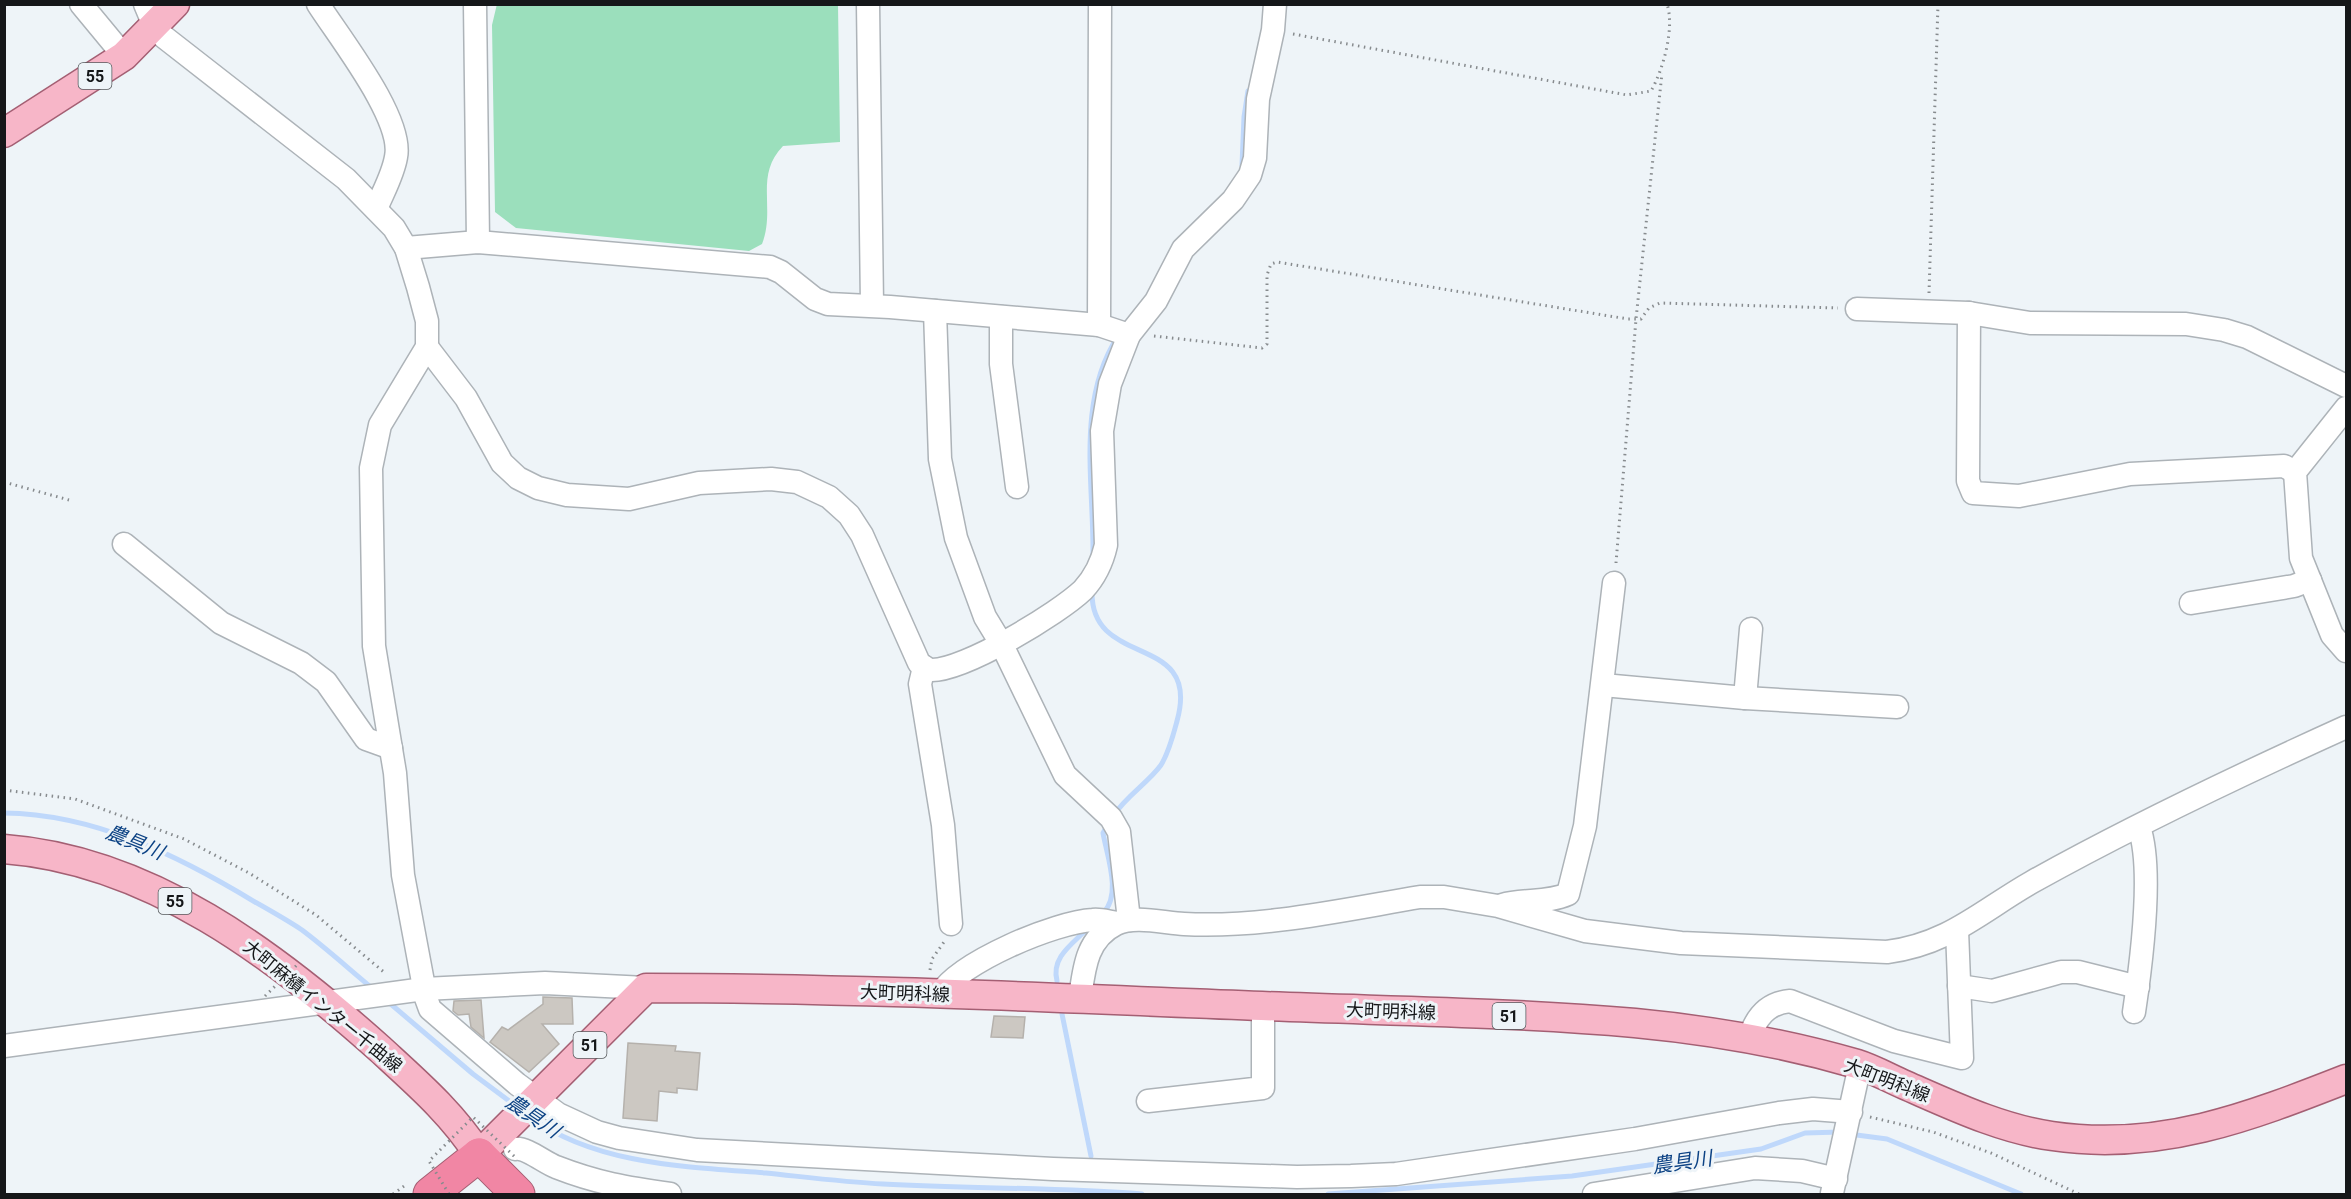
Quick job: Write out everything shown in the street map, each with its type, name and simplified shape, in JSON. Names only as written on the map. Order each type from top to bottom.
[{"type":"highway","points":[[417,1191],[479,1155]]},
{"type":"highway","points":[[451,1194],[479,1155]]},
{"type":"highway","points":[[479,1155],[500,1194]]},
{"type":"highway","points":[[479,1155],[518,1194]]},
{"type":"main road","name":"55","points":[[4,133],[124,56],[150,16],[175,4]]},
{"type":"main road","name":"大町麻績インター千曲線","points":[[4,849],[54,857],[95,868],[155,891],[234,933],[335,1000],[442,1106],[479,1155]]},
{"type":"main road","name":"大町明科線","points":[[646,988],[752,988],[935,983],[1080,998],[1635,1023],[1749,1040],[1860,1065],[1951,1105],[2002,1124],[2051,1136],[2102,1139],[2190,1133],[2269,1109],[2346,1079]]},
{"type":"main road","name":"51","points":[[479,1155],[511,1146],[536,1100],[646,988]]},
{"type":"street","points":[[81,4],[124,56]]},
{"type":"street","points":[[318,4],[373,87],[388,116],[396,142],[397,156],[376,208]]},
{"type":"street","points":[[475,4],[478,242]]},
{"type":"street","points":[[868,4],[872,305]]},
{"type":"street","points":[[1099,325],[1100,4]]},
{"type":"street","points":[[427,347],[466,398],[502,463],[518,478],[538,488],[567,495],[629,499],[699,483],[771,478],[797,482],[829,497],[849,516],[861,535],[919,663],[924,667],[931,670],[947,667],[1002,645],[1081,591],[1103,561],[1106,545],[1103,412],[1113,375],[1129,335],[1156,301],[1183,249],[1233,200],[1250,175],[1255,158],[1258,99],[1273,30],[1275,4]]},
{"type":"street","points":[[150,16],[346,179],[394,228],[406,248],[427,321],[427,347],[380,425],[371,468],[374,646],[391,748],[411,990],[442,1020],[536,1100],[558,1114],[597,1132],[697,1150],[1053,1169],[1297,1177],[1396,1173],[1635,1139],[1813,1109],[1850,1115]]},
{"type":"street","points":[[406,248],[478,242],[770,267],[781,272],[815,299],[828,304],[872,305],[1099,325],[1129,335]]},
{"type":"street","points":[[1857,309],[1928,309],[2030,322],[2186,324],[2224,330],[2247,337],[2346,387]]},
{"type":"street","points":[[935,311],[940,459],[944,488],[968,574],[985,616],[1002,645],[1065,775],[1111,818],[1119,832],[1123,922]]},
{"type":"street","points":[[1969,313],[1968,481],[1973,492],[2019,496],[2142,474],[2284,466],[2295,472]]},
{"type":"street","points":[[1001,317],[1001,364],[1017,487]]},
{"type":"street","points":[[2346,408],[2295,472],[2301,558],[2332,635],[2346,651]]},
{"type":"street","points":[[124,544],[221,623],[302,663],[326,682],[366,739],[391,748]]},
{"type":"street","points":[[2192,603],[2294,586],[2310,580]]},
{"type":"street","points":[[1498,906],[1520,900],[1556,899],[1568,894],[1585,826],[1614,583]]},
{"type":"street","points":[[1745,698],[1751,629]]},
{"type":"street","points":[[924,667],[920,684],[943,825],[951,924]]},
{"type":"street","points":[[1603,685],[1745,698],[1897,706]]},
{"type":"street","points":[[935,983],[946,985],[967,968],[1043,932],[1069,924],[1094,920],[1201,925],[1243,924],[1420,897],[1444,897],[1498,906],[1585,931],[1715,945],[1887,952],[1914,949],[1957,930],[2031,883],[2139,827],[2241,775],[2346,727]]},
{"type":"street","points":[[2134,1012],[2145,888],[2143,837],[2139,827]]},
{"type":"street","points":[[1080,998],[1085,962],[1090,948],[1098,935],[1123,922]]},
{"type":"street","points":[[1749,1040],[1753,1025],[1763,1013],[1776,1002],[1790,1000],[1894,1041],[1962,1058],[1957,930]]},
{"type":"street","points":[[1960,996],[1992,991],[2061,972],[2078,972],[2138,987]]},
{"type":"street","points":[[4,1046],[163,1026],[411,990],[545,983],[646,988]]},
{"type":"street","points":[[1148,1101],[1263,1088],[1263,1006]]},
{"type":"street","points":[[1594,1194],[1755,1168],[1802,1171],[1836,1180],[1860,1065]]},
{"type":"street","points":[[511,1146],[522,1149],[543,1162],[605,1185],[670,1194]]},
{"type":"path","points":[[1614,583],[1636,320],[1670,14],[1667,4]]},
{"type":"path","points":[[1928,309],[1938,4]]},
{"type":"path","points":[[1273,30],[1627,95],[1651,91],[1662,73]]},
{"type":"path","points":[[1129,335],[1262,348],[1267,344],[1267,275],[1271,264],[1277,262],[1636,320]]},
{"type":"path","points":[[1636,320],[1653,305],[1660,303],[1857,309]]},
{"type":"path","points":[[4,483],[69,500]]},
{"type":"path","points":[[4,790],[75,799],[184,839],[249,873],[316,915],[411,990]]},
{"type":"path","points":[[935,983],[933,959],[950,934],[951,924]]},
{"type":"path","points":[[266,996],[299,963]]},
{"type":"path","points":[[1850,1115],[1933,1132],[1990,1153],[2079,1194]]},
{"type":"path","points":[[451,1194],[429,1161],[473,1117],[511,1146]]},
{"type":"path","points":[[393,1194],[417,1191]]},
{"type":"green space","points":[[497,4],[838,5],[840,142],[783,146],[774,157],[769,169],[766,231],[762,244],[749,251],[516,228],[495,212],[492,25]]},
{"type":"building","points":[[543,997],[572,998],[573,1024],[542,1024],[559,1044],[529,1072],[490,1042],[502,1027],[508,1030],[543,1004]]},
{"type":"building","points":[[481,1000],[484,1038],[471,1027],[469,1014],[458,1015],[453,1011],[454,1001]]},
{"type":"building","points":[[994,1016],[1025,1017],[1023,1038],[991,1037]]},
{"type":"building","points":[[628,1043],[676,1046],[675,1051],[700,1053],[697,1090],[677,1088],[677,1093],[659,1091],[657,1121],[623,1118]]},
{"type":"waterway","points":[[1242,165],[1244,117],[1248,91]]},
{"type":"waterway","points":[[1093,556],[1090,472],[1092,415],[1105,361],[1118,336]]},
{"type":"waterway","points":[[1092,592],[1096,616],[1108,632],[1161,661],[1174,674],[1180,693],[1177,721],[1164,760],[1156,772],[1114,815]]},
{"type":"waterway","name":"農具川","points":[[4,813],[38,815],[103,829],[166,854],[226,885],[296,926],[372,988]]},
{"type":"waterway","points":[[1103,913],[1112,896],[1112,875],[1103,833],[1107,826]]},
{"type":"waterway","points":[[1057,981],[1057,965],[1060,959],[1086,930]]},
{"type":"waterway","name":"農具川","points":[[386,1000],[473,1074],[516,1106]]},
{"type":"waterway","points":[[1062,1014],[1091,1156]]},
{"type":"waterway","name":"農具川","points":[[530,1117],[556,1133],[584,1145],[643,1161],[674,1165],[868,1183],[1142,1194]]},
{"type":"waterway","name":"農具川","points":[[1328,1194],[1572,1176],[1761,1149],[1805,1133],[1840,1132]]},
{"type":"waterway","name":"農具川","points":[[1849,1134],[1887,1139],[2021,1194]]}]
